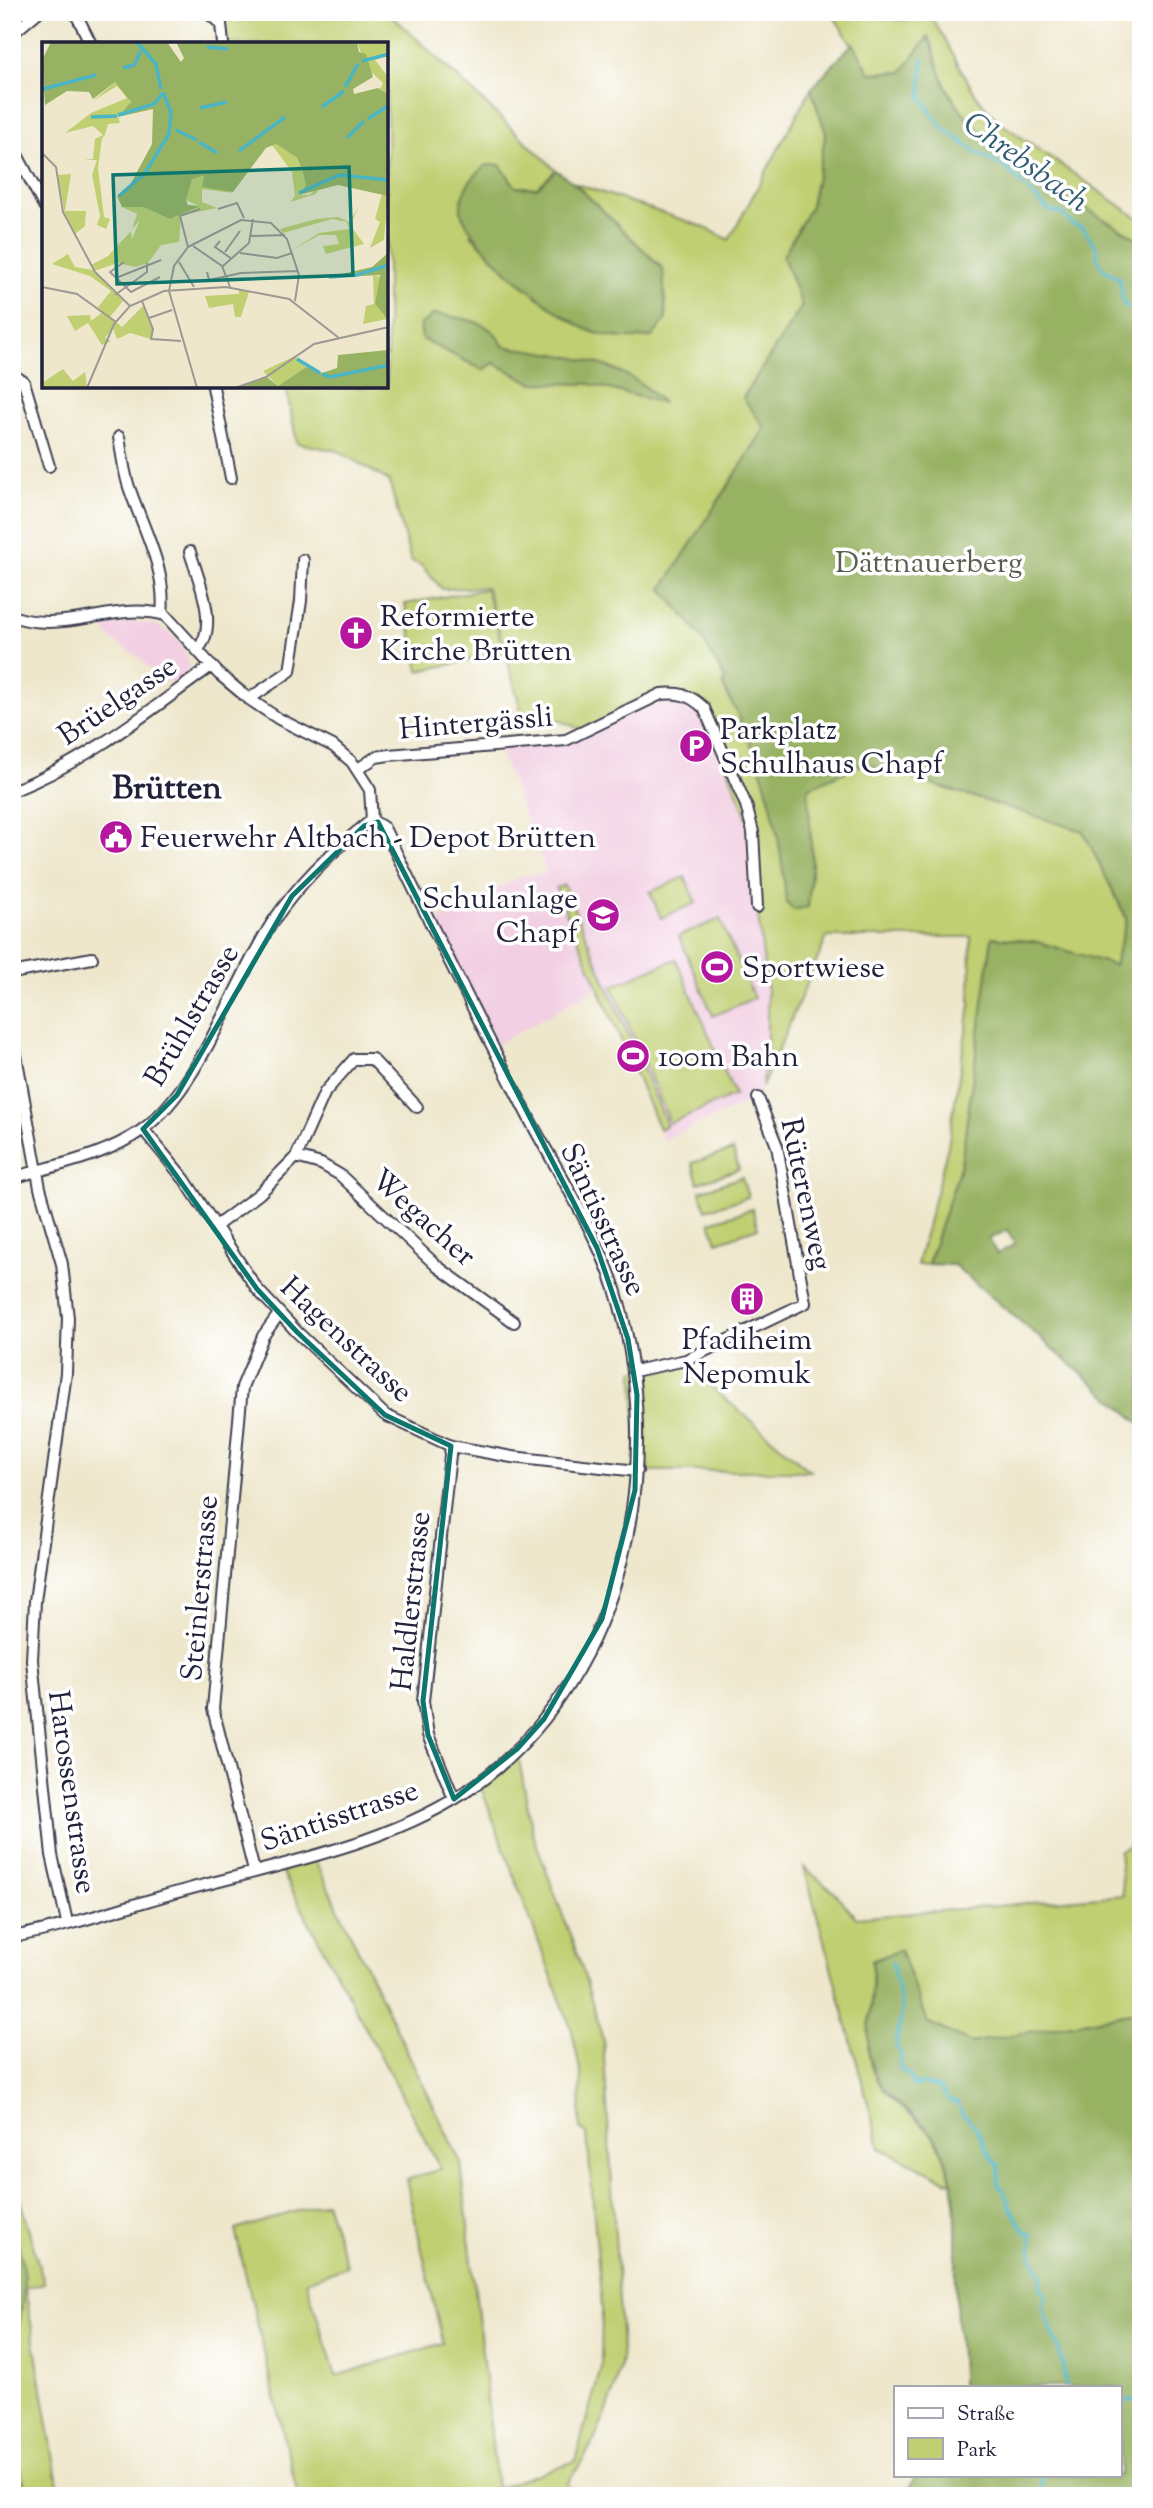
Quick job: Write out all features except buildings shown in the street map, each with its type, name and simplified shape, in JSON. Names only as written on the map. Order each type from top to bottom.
[{"type":"street","points":[[12,34],[38,12]]},
{"type":"street","points":[[75,12],[90,42]]},
{"type":"street","points":[[207,12],[220,24],[223,42]]},
{"type":"street","points":[[12,145],[42,202]]},
{"type":"street","points":[[12,374],[24,382],[49,466]]},
{"type":"street","points":[[213,388],[231,478]]},
{"type":"street","points":[[119,437],[129,488],[148,530],[162,590],[162,614],[211,666],[249,699],[286,724],[333,746],[358,769]]},
{"type":"street","points":[[190,552],[208,625],[206,638],[197,650]]},
{"type":"street","points":[[249,699],[290,671],[301,601],[303,560]]},
{"type":"street","points":[[12,616],[58,624],[128,614],[162,614]]},
{"type":"street","name":"Brüelgasse","points":[[12,790],[47,775],[136,724],[211,666]]},
{"type":"street","name":"Hintergässli","points":[[358,769],[376,757],[389,755],[566,740],[661,694],[676,692],[692,697],[704,708],[747,805],[753,832],[757,907]]},
{"type":"street","name":"Säntisstrasse","points":[[12,1937],[368,1838],[454,1799],[479,1783],[517,1749],[565,1691],[584,1659],[602,1619],[621,1561],[637,1471],[639,1425],[634,1371],[614,1285],[384,828],[372,820],[372,797],[358,769]]},
{"type":"street","name":"Brühlstrasse","points":[[12,1178],[93,1156],[143,1129],[181,1089],[271,925],[292,896],[372,820]]},
{"type":"street","points":[[12,973],[92,958]]},
{"type":"street","name":"Harossenstrasse","points":[[12,1033],[37,1170],[62,1264],[68,1318],[66,1373],[35,1601],[32,1660],[52,1855],[67,1922]]},
{"type":"street","points":[[216,1226],[259,1195],[296,1157],[325,1092],[354,1059],[372,1059],[417,1107]]},
{"type":"street","name":"Rüterenweg","points":[[634,1371],[686,1360],[805,1303],[778,1146],[758,1098]]},
{"type":"street","name":"Hagenstrasse","points":[[143,1129],[185,1180],[257,1289],[279,1314],[385,1415],[451,1446],[512,1457],[637,1471]]},
{"type":"street","name":"Wegacher","points":[[296,1157],[321,1164],[340,1175],[438,1267],[514,1322]]},
{"type":"street","name":"Steinlerstrasse","points":[[254,1871],[213,1709],[242,1387],[262,1336],[279,1314]]},
{"type":"street","name":"Haldlerstrasse","points":[[451,1446],[423,1701],[428,1735],[454,1799]]},
{"type":"highlighted area","points":[[378,822],[597,1248],[628,1339],[637,1395],[635,1490],[602,1619],[544,1719],[517,1749],[454,1799],[428,1735],[423,1701],[451,1446],[385,1415],[297,1332],[257,1289],[143,1129],[177,1095],[292,896],[364,826]]},
{"type":"shaded area","points":[[135,622],[154,624],[170,633],[184,647],[182,650],[188,658],[189,669],[183,674],[186,678],[177,685],[156,677],[142,660],[111,639],[102,626]]},
{"type":"shaded area","name":"Schulanlage Chapf","points":[[676,692],[704,708],[746,805],[767,991],[767,1045],[758,1098],[663,1140],[599,987],[494,1046],[431,924],[523,875],[547,874],[498,747],[566,740]]},
{"type":"green space","points":[[212,12],[388,12],[556,170],[537,188],[515,187],[500,165],[471,235],[522,285],[591,331],[663,269],[574,183],[704,227],[729,240],[811,89],[826,133],[811,206],[783,256],[802,306],[743,397],[765,428],[663,589],[701,636],[725,679],[723,686],[748,733],[773,801],[794,910],[808,907],[812,862],[808,788],[864,763],[1083,831],[1127,919],[1114,966],[1038,942],[992,937],[961,1164],[928,1264],[917,1265],[948,1146],[970,1006],[971,937],[827,937],[762,1087],[767,1045],[767,991],[757,907],[753,833],[704,708],[675,692],[582,730],[561,721],[524,721],[487,587],[442,589],[421,565],[411,561],[389,481],[338,451],[297,443],[286,388],[388,388],[388,42],[222,42]]},
{"type":"green space","points":[[831,12],[901,20],[932,19],[971,87],[990,112],[1002,124],[1141,220],[1141,241],[1034,176],[985,137],[964,114],[947,88],[929,37],[902,72],[870,73]]},
{"type":"green space","name":"Dättnauerberg","points":[[928,37],[946,87],[961,111],[981,133],[1006,155],[1061,193],[1141,241],[1141,1424],[954,1265],[928,1264],[961,1164],[992,937],[1038,942],[1114,965],[1127,919],[1083,831],[864,763],[808,788],[812,862],[808,907],[794,910],[786,903],[779,843],[767,790],[749,740],[723,686],[725,679],[701,636],[662,589],[765,428],[743,398],[802,306],[783,256],[811,206],[826,133],[811,89],[853,43],[870,73],[902,72]],"holes":[[[1007,1230],[1015,1244],[997,1254],[989,1239]]]},
{"type":"green space","points":[[486,165],[500,165],[516,187],[537,188],[556,170],[574,183],[663,269],[666,319],[652,337],[608,336],[578,325],[514,278],[493,258],[465,220],[461,205],[466,187]]},
{"type":"green space","points":[[434,314],[483,325],[498,337],[503,346],[567,356],[609,368],[629,376],[647,388],[662,403],[590,384],[532,383],[494,363],[483,370],[422,339],[420,325]]},
{"type":"green space","points":[[486,589],[504,653],[419,671],[405,604]]},
{"type":"green space","points":[[685,877],[696,903],[661,918],[650,892]]},
{"type":"green space","name":"100m Bahn","points":[[564,885],[667,1125],[659,1129],[556,888]]},
{"type":"green space","name":"Sportwiese","points":[[720,919],[754,998],[713,1016],[679,936]]},
{"type":"green space","points":[[676,959],[735,1095],[670,1123],[612,986]]},
{"type":"green space","points":[[733,1150],[739,1169],[698,1183],[692,1163]]},
{"type":"green space","points":[[742,1177],[748,1197],[706,1210],[700,1191]]},
{"type":"green space","points":[[752,1209],[758,1228],[717,1242],[710,1222]]},
{"type":"green space","points":[[682,1362],[810,1471],[637,1471],[634,1371]]},
{"type":"green space","points":[[517,1749],[533,1834],[582,1968],[603,2040],[622,2349],[616,2384],[595,2438],[566,2484],[582,2496],[298,2496],[235,2230],[326,2202],[347,2266],[306,2281],[336,2376],[443,2343],[406,2180],[441,2169],[278,1864],[312,1854],[461,2163],[497,2488],[575,2461],[601,2367],[602,2309],[587,2134],[580,2129],[581,2075],[572,2031],[479,1782]]},
{"type":"green space","points":[[1141,1839],[1141,2011],[971,2043],[927,2022],[900,1950],[872,1961],[869,2045],[872,2069],[889,2096],[934,2138],[944,2156],[952,2183],[880,2148],[804,1867],[836,1894],[856,1918],[1123,1895],[1119,1851]]},
{"type":"green space","points":[[900,1950],[927,2022],[971,2043],[1141,2011],[1141,2496],[907,2496],[915,2476],[1122,2476],[1122,2386],[961,2386],[956,2308],[956,2218],[952,2180],[938,2143],[931,2133],[893,2099],[877,2079],[872,2067],[868,2028],[873,1987],[872,1961]]},
{"type":"green space","points":[[12,2173],[44,2283],[25,2288],[60,2496],[28,2496],[12,2441],[12,2360],[21,2315],[19,2245],[12,2233]]},
{"type":"green space","points":[[12,2233],[19,2248],[24,2279],[12,2360]]},
{"type":"green space","points":[[12,2441],[28,2496],[12,2496]]},
{"type":"waterway","name":"Chrebsbach","points":[[923,58],[921,97],[941,126],[977,153],[1006,168],[1049,211],[1062,213],[1072,224],[1083,228],[1097,248],[1097,257],[1103,269],[1119,278],[1124,305],[1140,313],[1141,325]]},
{"type":"waterway","points":[[892,1963],[902,2010],[896,2045],[901,2054],[900,2069],[910,2075],[914,2086],[921,2084],[939,2087],[950,2102],[958,2103],[962,2115],[975,2126],[993,2160],[999,2165],[998,2185],[1003,2188],[1009,2206],[1026,2233],[1032,2234],[1031,2256],[1042,2273],[1040,2289],[1046,2294],[1043,2309],[1060,2351],[1066,2386]]},
{"type":"waterway","points":[[1122,2403],[1141,2398]]},
{"type":"waterway","points":[[1040,2496],[1043,2476]]},
{"type":"place","name":"Reformierte Kirche Brütten","points":[[356,633]]},
{"type":"place","name":"Parkplatz Schulhaus Chapf","points":[[696,746]]},
{"type":"place","name":"Feuerwehr Altbach - Depot Brütten","points":[[116,837]]},
{"type":"place","name":"Schulanlage Chapf","points":[[603,915]]},
{"type":"place","name":"Sportwiese","points":[[717,967]]},
{"type":"place","name":"100m Bahn","points":[[633,1056]]},
{"type":"place","name":"Pfadiheim Nepomuk","points":[[747,1299]]},
{"type":"district","name":"Brütten","points":[[167,786]]}]
